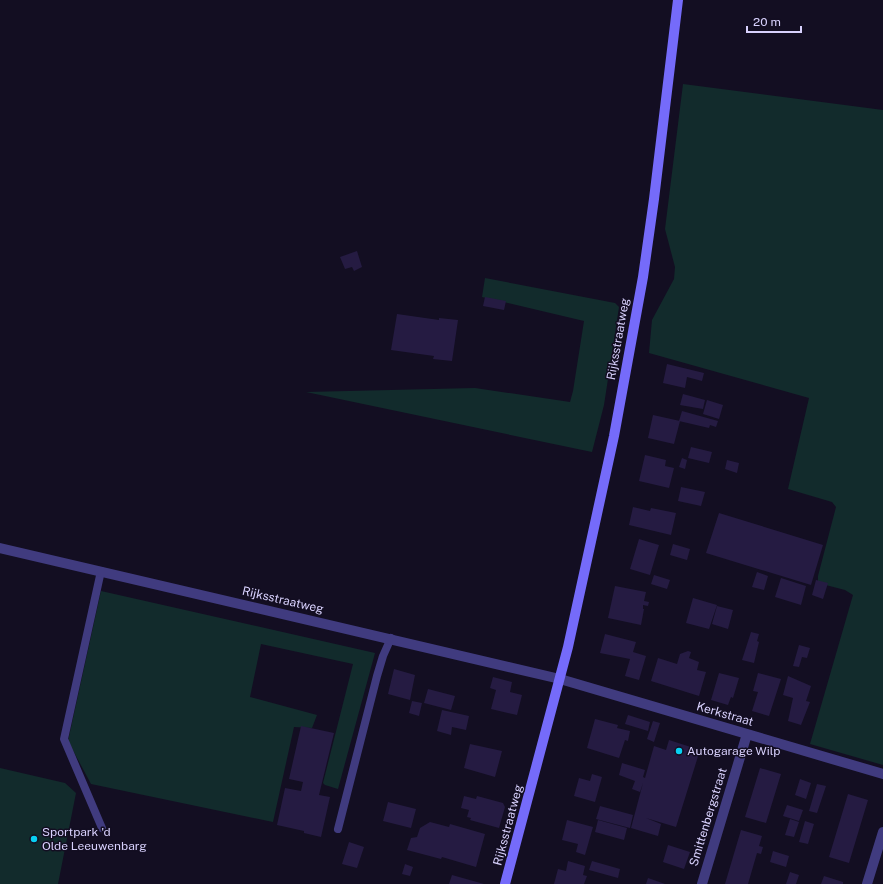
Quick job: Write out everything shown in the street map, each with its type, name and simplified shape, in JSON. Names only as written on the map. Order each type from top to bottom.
[{"type":"main road","name":"Rijksstraatweg","points":[[505,884],[560,679],[614,436],[643,277],[658,172],[678,0]]},
{"type":"street","name":"Rijksstraatweg","points":[[0,548],[391,638],[560,679]]},
{"type":"street","name":"Kerkstraat","points":[[560,679],[883,774]]},
{"type":"street","name":"Smittenbergstraat","points":[[702,884],[747,734]]},
{"type":"street","points":[[867,884],[883,832]]},
{"type":"lane","points":[[101,571],[64,739],[102,828]]},
{"type":"lane","points":[[338,829],[377,676],[391,638]]},
{"type":"green space","points":[[683,84],[883,110],[883,765],[810,744],[853,595],[845,590],[818,583],[818,576],[836,507],[832,502],[788,489],[809,398],[649,353],[652,320],[674,279],[675,267],[665,229]]},
{"type":"green space","points":[[485,278],[615,303],[619,307],[604,405],[592,452],[306,392],[475,388],[570,402],[584,321],[482,297]]},
{"type":"green space","points":[[101,591],[375,653],[338,789],[323,783],[353,664],[261,644],[250,697],[317,715],[312,728],[294,727],[273,822],[91,784],[68,741]]},
{"type":"green space","name":"Sportpark 'd Olde Leeuwenbarg","points":[[0,768],[65,783],[76,793],[58,884],[0,884]]},
{"type":"building","points":[[357,251],[362,267],[354,271],[352,267],[345,269],[340,257]]},
{"type":"building","points":[[485,297],[506,301],[504,310],[483,306]]},
{"type":"building","points":[[397,314],[439,320],[439,318],[458,320],[452,361],[433,359],[434,356],[391,350]]},
{"type":"building","points":[[667,364],[704,373],[702,381],[687,377],[685,388],[663,383]]},
{"type":"building","points":[[683,394],[705,400],[703,409],[680,405]]},
{"type":"building","points":[[707,400],[723,405],[719,419],[703,414]]},
{"type":"building","points":[[682,411],[718,421],[716,427],[710,425],[709,428],[679,421]]},
{"type":"building","points":[[653,415],[680,421],[674,444],[648,438]]},
{"type":"building","points":[[691,447],[712,452],[709,463],[688,458]]},
{"type":"building","points":[[645,455],[666,460],[665,466],[674,468],[669,488],[639,481]]},
{"type":"building","points":[[682,458],[687,460],[685,469],[679,467]]},
{"type":"building","points":[[727,460],[739,463],[737,473],[725,469]]},
{"type":"building","points":[[681,487],[705,492],[701,506],[678,501]]},
{"type":"building","points":[[633,507],[650,511],[651,508],[676,513],[671,535],[629,525]]},
{"type":"building","points":[[719,513],[823,545],[811,585],[706,553]]},
{"type":"building","points":[[639,539],[659,545],[650,575],[630,569]]},
{"type":"building","points":[[673,544],[690,549],[687,560],[670,555]]},
{"type":"building","points":[[757,572],[768,576],[764,590],[752,587]]},
{"type":"building","points":[[654,575],[670,580],[667,589],[651,584]]},
{"type":"building","points":[[781,578],[806,586],[801,605],[775,597]]},
{"type":"building","points":[[816,580],[828,583],[823,599],[812,595]]},
{"type":"building","points":[[615,586],[646,592],[644,601],[649,602],[648,606],[643,605],[644,609],[641,625],[608,618]]},
{"type":"building","points":[[693,598],[717,605],[709,629],[686,623]]},
{"type":"building","points":[[717,606],[733,610],[728,629],[712,624]]},
{"type":"building","points":[[751,632],[759,634],[757,641],[759,642],[754,663],[742,660]]},
{"type":"building","points":[[605,634],[636,642],[633,652],[646,656],[639,680],[625,676],[630,659],[600,653]]},
{"type":"building","points":[[799,645],[810,648],[807,658],[802,657],[799,667],[793,666]]},
{"type":"building","points":[[688,651],[691,652],[689,658],[699,662],[697,670],[706,672],[699,696],[651,681],[658,658],[677,664],[680,654]]},
{"type":"building","points":[[394,669],[415,675],[410,700],[388,694]]},
{"type":"building","points":[[719,673],[739,678],[733,698],[731,697],[728,705],[711,700]]},
{"type":"building","points":[[758,673],[781,679],[769,716],[752,711],[758,692],[753,691]]},
{"type":"building","points":[[788,676],[811,686],[806,701],[810,702],[801,725],[788,721],[793,698],[783,695]]},
{"type":"building","points":[[493,677],[512,682],[510,692],[522,695],[517,715],[491,709],[496,690],[490,688]]},
{"type":"building","points":[[428,689],[455,696],[451,710],[424,703]]},
{"type":"building","points":[[412,701],[422,703],[419,716],[409,713]]},
{"type":"building","points":[[442,710],[469,716],[466,730],[452,727],[451,735],[437,731]]},
{"type":"building","points":[[628,715],[650,722],[648,731],[625,724]]},
{"type":"building","points":[[595,719],[618,725],[617,728],[630,731],[628,741],[625,740],[619,758],[587,748]]},
{"type":"building","points":[[653,721],[660,723],[654,742],[647,739]]},
{"type":"building","points":[[301,726],[334,733],[319,795],[330,797],[321,837],[304,833],[304,831],[277,825],[285,788],[301,791],[303,782],[289,779]]},
{"type":"building","points":[[669,740],[700,750],[676,827],[646,818],[661,824],[658,836],[631,828],[643,783],[640,792],[632,789],[635,781],[619,775],[622,763],[645,770],[643,777],[645,778],[654,746],[666,750]]},
{"type":"building","points":[[470,744],[502,751],[495,777],[464,768]]},
{"type":"building","points":[[760,768],[781,774],[766,823],[745,817]]},
{"type":"building","points":[[592,774],[602,777],[595,802],[574,796],[579,778],[590,781]]},
{"type":"building","points":[[800,779],[811,783],[806,799],[795,795]]},
{"type":"building","points":[[817,784],[826,786],[817,813],[809,811]]},
{"type":"building","points":[[848,794],[868,800],[849,863],[829,857]]},
{"type":"building","points":[[464,796],[476,799],[477,796],[503,803],[505,807],[499,828],[470,820],[471,818],[467,817],[469,810],[461,808]]},
{"type":"building","points":[[388,802],[416,809],[411,828],[383,821]]},
{"type":"building","points":[[787,805],[803,810],[799,821],[783,816]]},
{"type":"building","points":[[600,806],[633,815],[630,828],[596,819]]},
{"type":"building","points":[[790,819],[799,822],[794,837],[785,835]]},
{"type":"building","points":[[567,820],[593,827],[585,855],[576,852],[578,844],[562,840]]},
{"type":"building","points":[[598,820],[627,828],[624,840],[595,832]]},
{"type":"building","points":[[805,821],[814,824],[808,844],[799,842]]},
{"type":"building","points":[[430,822],[449,827],[450,824],[485,834],[476,867],[442,857],[441,859],[407,850],[411,838],[417,837],[420,828]]},
{"type":"building","points":[[741,830],[762,836],[759,846],[763,847],[761,854],[757,853],[748,884],[725,884]]},
{"type":"building","points":[[349,842],[364,847],[357,868],[342,864]]},
{"type":"building","points":[[668,845],[690,852],[684,869],[663,862]]},
{"type":"building","points":[[773,851],[789,856],[786,867],[770,862]]},
{"type":"building","points":[[568,861],[585,866],[583,875],[587,876],[584,884],[554,884],[558,869],[566,871]]},
{"type":"building","points":[[592,861],[620,869],[618,878],[589,870]]},
{"type":"building","points":[[405,864],[413,867],[410,876],[402,874]]},
{"type":"building","points":[[790,872],[799,875],[796,884],[786,884]]},
{"type":"building","points":[[452,875],[484,884],[449,884]]},
{"type":"building","points":[[824,876],[843,882],[843,884],[821,884]]},
{"type":"building","points":[[648,878],[665,884],[646,884]]},
{"type":"place","name":"Autogarage Wilp","points":[[679,751]]},
{"type":"place","name":"Sportpark 'd Olde Leeuwenbarg","points":[[34,839]]}]
